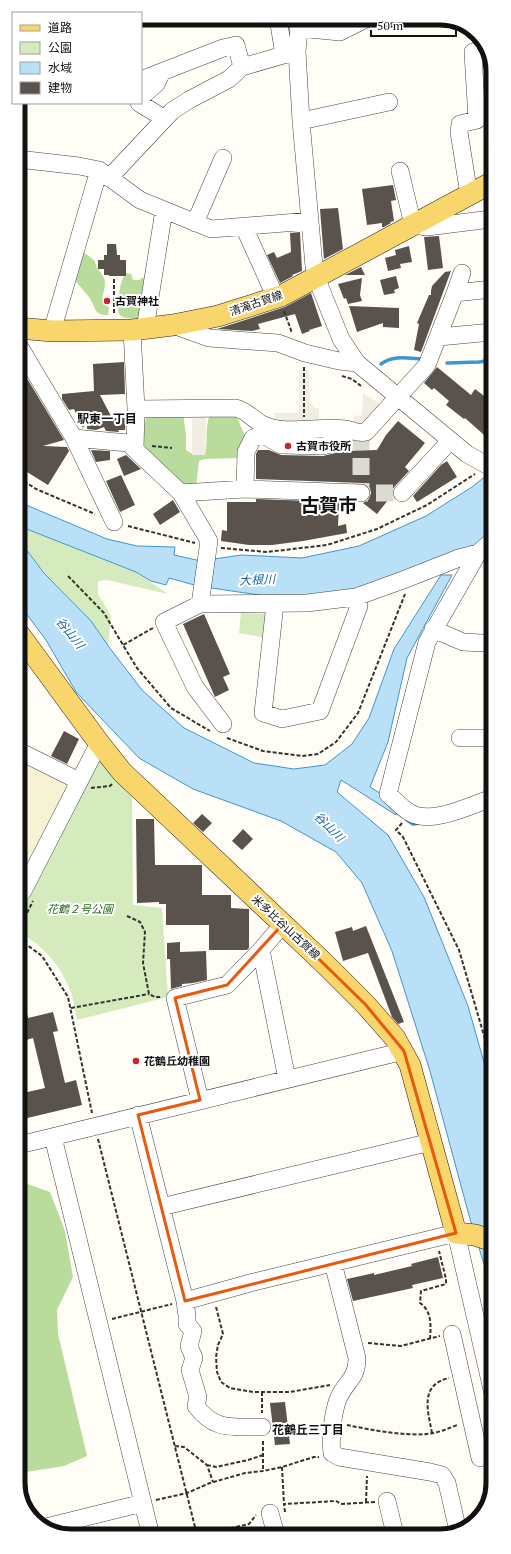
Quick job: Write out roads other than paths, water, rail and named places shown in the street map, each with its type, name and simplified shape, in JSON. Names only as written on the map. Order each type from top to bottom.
[{"type":"main road","name":"清滝古賀線","points":[[25,329],[52,331],[139,329],[173,325],[218,316],[277,297],[486,186]]},
{"type":"main road","name":"米多比谷山古賀線","points":[[25,642],[122,772],[283,924],[365,1004],[395,1038],[404,1051],[410,1065],[431,1142],[465,1237]]},
{"type":"street","points":[[281,25],[291,53],[301,121],[314,266],[340,339],[358,363],[466,454],[486,465]]},
{"type":"street","points":[[291,53],[298,25]]},
{"type":"street","points":[[308,25],[340,32],[354,25]]},
{"type":"street","points":[[142,80],[223,48],[236,46],[242,67]]},
{"type":"street","points":[[468,195],[459,132],[460,124],[477,120],[473,52],[481,51]]},
{"type":"street","points":[[52,331],[104,174],[172,111],[189,100],[229,79],[242,67],[291,53]]},
{"type":"street","points":[[142,96],[156,84],[162,72]]},
{"type":"street","points":[[301,121],[389,102]]},
{"type":"street","points":[[141,104],[157,114],[162,120]]},
{"type":"street","points":[[195,223],[223,158]]},
{"type":"street","points":[[25,160],[104,174],[140,200],[211,229],[310,221]]},
{"type":"street","points":[[400,171],[413,225],[427,227],[486,220]]},
{"type":"street","points":[[135,449],[139,329],[164,210]]},
{"type":"street","points":[[244,227],[277,297]]},
{"type":"street","points":[[245,489],[246,452],[253,438],[263,429],[345,429],[361,433],[366,432],[427,365],[462,273]]},
{"type":"street","points":[[455,293],[486,290]]},
{"type":"street","points":[[173,325],[209,338],[278,343],[339,361],[358,363]]},
{"type":"street","points":[[439,336],[486,332]]},
{"type":"street","points":[[25,356],[74,438],[114,522]]},
{"type":"street","points":[[136,408],[236,408],[246,411],[280,445],[323,446],[340,442],[349,430]]},
{"type":"street","points":[[74,438],[128,443],[181,494],[209,541],[200,604]]},
{"type":"street","points":[[402,492],[450,441]]},
{"type":"street","points":[[181,494],[245,489],[361,493]]},
{"type":"street","points":[[486,546],[478,553],[433,629],[427,642],[388,794],[410,813],[428,818],[449,813],[486,800]]},
{"type":"street","points":[[223,724],[195,687],[164,622],[200,604],[307,603],[356,597],[459,558],[478,553]]},
{"type":"street","points":[[275,604],[262,713],[282,719],[320,711],[359,606],[356,597]]},
{"type":"street","points":[[433,629],[463,642],[482,643]]},
{"type":"street","points":[[460,738],[486,738]]},
{"type":"street","points":[[25,887],[84,784],[99,743]]},
{"type":"street","points":[[25,754],[84,784]]},
{"type":"street","points":[[200,1100],[175,998],[227,985],[261,950],[283,924]]},
{"type":"street","points":[[261,950],[287,1079]]},
{"type":"street","points":[[25,1144],[404,1051]]},
{"type":"street","points":[[138,1115],[185,1301],[187,1324],[193,1331],[190,1346],[194,1358],[190,1370],[198,1398],[196,1406],[203,1415],[220,1426],[262,1427]]},
{"type":"street","points":[[53,1137],[149,1529]]},
{"type":"street","points":[[161,1207],[431,1142]]},
{"type":"street","points":[[185,1301],[333,1263],[465,1237],[486,1358]]},
{"type":"street","points":[[333,1263],[356,1358],[356,1368],[353,1376],[338,1398],[331,1444],[332,1453],[338,1457],[430,1472],[442,1476],[447,1483],[457,1525]]},
{"type":"street","points":[[452,1334],[480,1458]]},
{"type":"street","points":[[462,1376],[486,1370]]},
{"type":"street","points":[[387,1501],[394,1529]]},
{"type":"street","points":[[53,1525],[143,1503]]},
{"type":"street","points":[[276,1529],[277,1509]]},
{"type":"water","name":"大根川","points":[[486,476],[486,539],[476,546],[361,588],[286,599],[198,586],[169,578],[166,585],[151,581],[136,572],[25,528],[25,505],[107,539],[137,546],[175,547],[174,555],[201,561],[241,555],[302,558],[359,546],[426,516],[472,487]]},
{"type":"water","name":"谷山川","points":[[25,548],[44,573],[91,621],[142,690],[184,728],[254,763],[294,769],[325,765],[352,744],[369,718],[394,649],[441,575],[452,575],[407,658],[388,742],[370,787],[402,807],[396,815],[341,780],[337,792],[388,835],[424,897],[468,1006],[486,1069],[486,1270],[470,1219],[430,1071],[392,951],[362,883],[336,852],[281,821],[193,789],[139,758],[76,692],[46,640],[25,612]]},
{"type":"waterway","points":[[381,364],[395,358],[421,359]]},
{"type":"waterway","points":[[447,363],[486,361]]},
{"type":"waterway","points":[[407,820],[413,824],[420,823]]},
{"type":"tunnel","points":[[361,433],[361,493],[402,493]]},
{"type":"place","name":"古賀神社","points":[[107,301]]},
{"type":"place","name":"古賀市役所","points":[[288,446]]},
{"type":"place","name":"花鶴丘幼稚園","points":[[136,1061]]},
{"type":"district","name":"駅東一丁目","points":[[107,419]]},
{"type":"district","name":"古賀市","points":[[329,505]]},
{"type":"district","name":"花鶴丘三丁目","points":[[308,1430]]},
{"type":"park label","name":"花鶴２号公園","points":[[80,909]]}]
